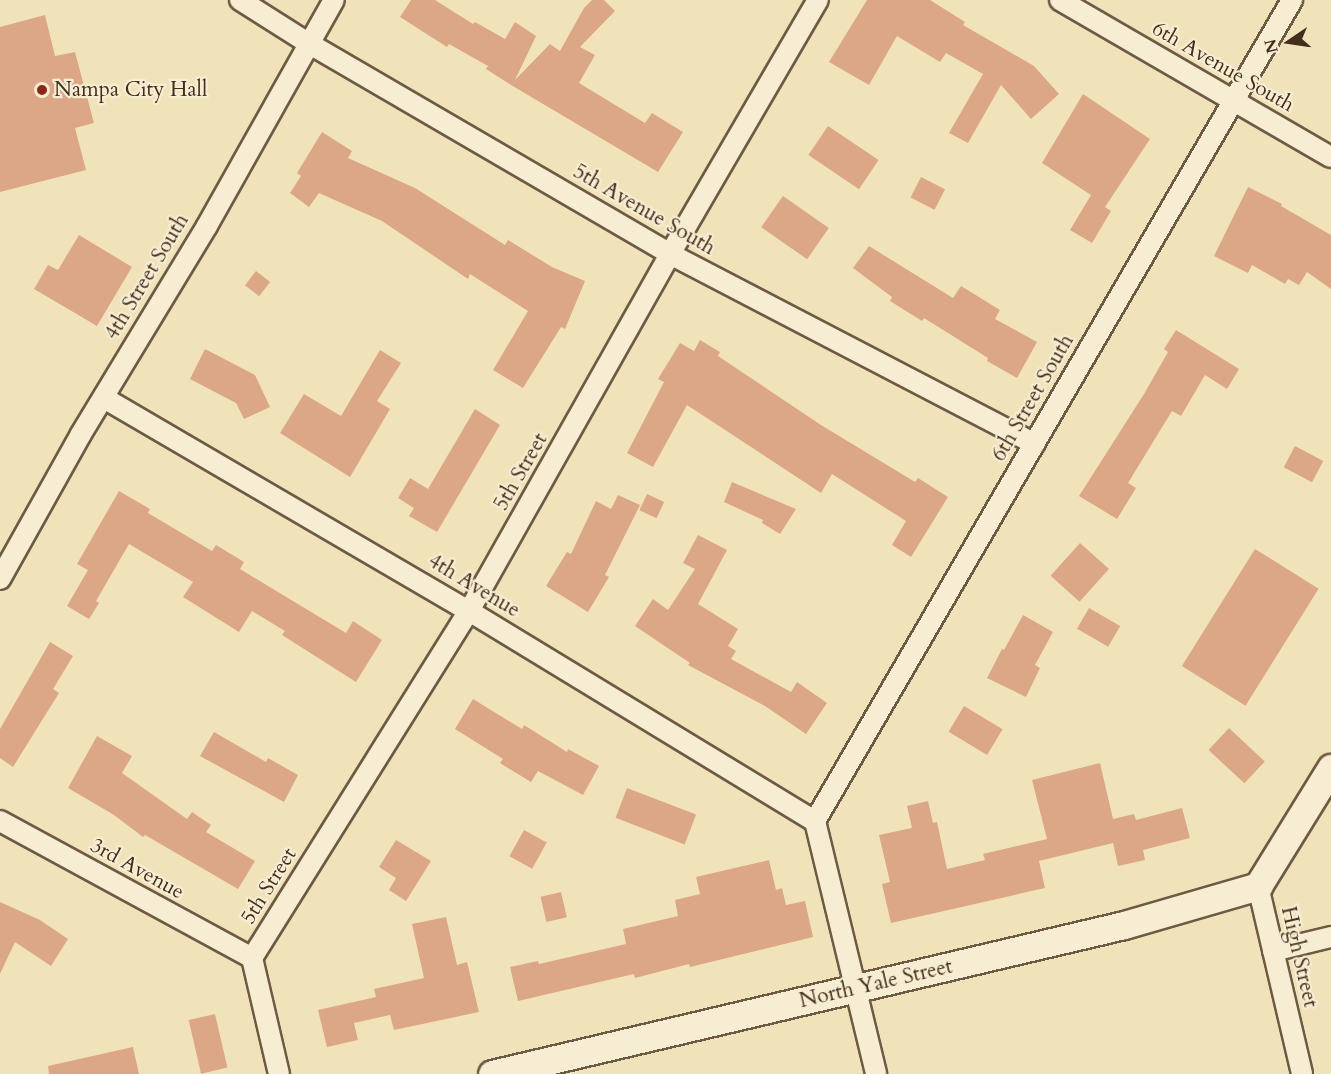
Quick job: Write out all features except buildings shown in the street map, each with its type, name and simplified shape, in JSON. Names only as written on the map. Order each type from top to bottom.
[{"type":"main road","points":[[1258,886],[1331,768]]},
{"type":"main road","name":"North Yale Street","points":[[492,1074],[1124,925],[1258,886]]},
{"type":"street","name":"5th Avenue South","points":[[240,0],[308,43],[670,254],[1035,444]]},
{"type":"street","name":"4th Street South","points":[[0,579],[81,434],[207,225],[334,0]]},
{"type":"street","name":"5th Street","points":[[252,958],[469,610],[670,254],[818,0]]},
{"type":"street","name":"6th Avenue South","points":[[1060,0],[1331,157]]},
{"type":"street","name":"6th Street South","points":[[815,821],[1292,0]]},
{"type":"street","name":"4th Avenue","points":[[104,398],[469,610],[815,821]]},
{"type":"street","points":[[815,821],[876,1074]]},
{"type":"street","name":"3rd Avenue","points":[[0,822],[252,958]]},
{"type":"street","name":"High Street","points":[[1258,886],[1302,1074]]},
{"type":"street","points":[[1273,951],[1331,937]]},
{"type":"street","points":[[252,958],[279,1074]]},
{"type":"place","name":"Nampa City Hall","points":[[42,90]]}]
